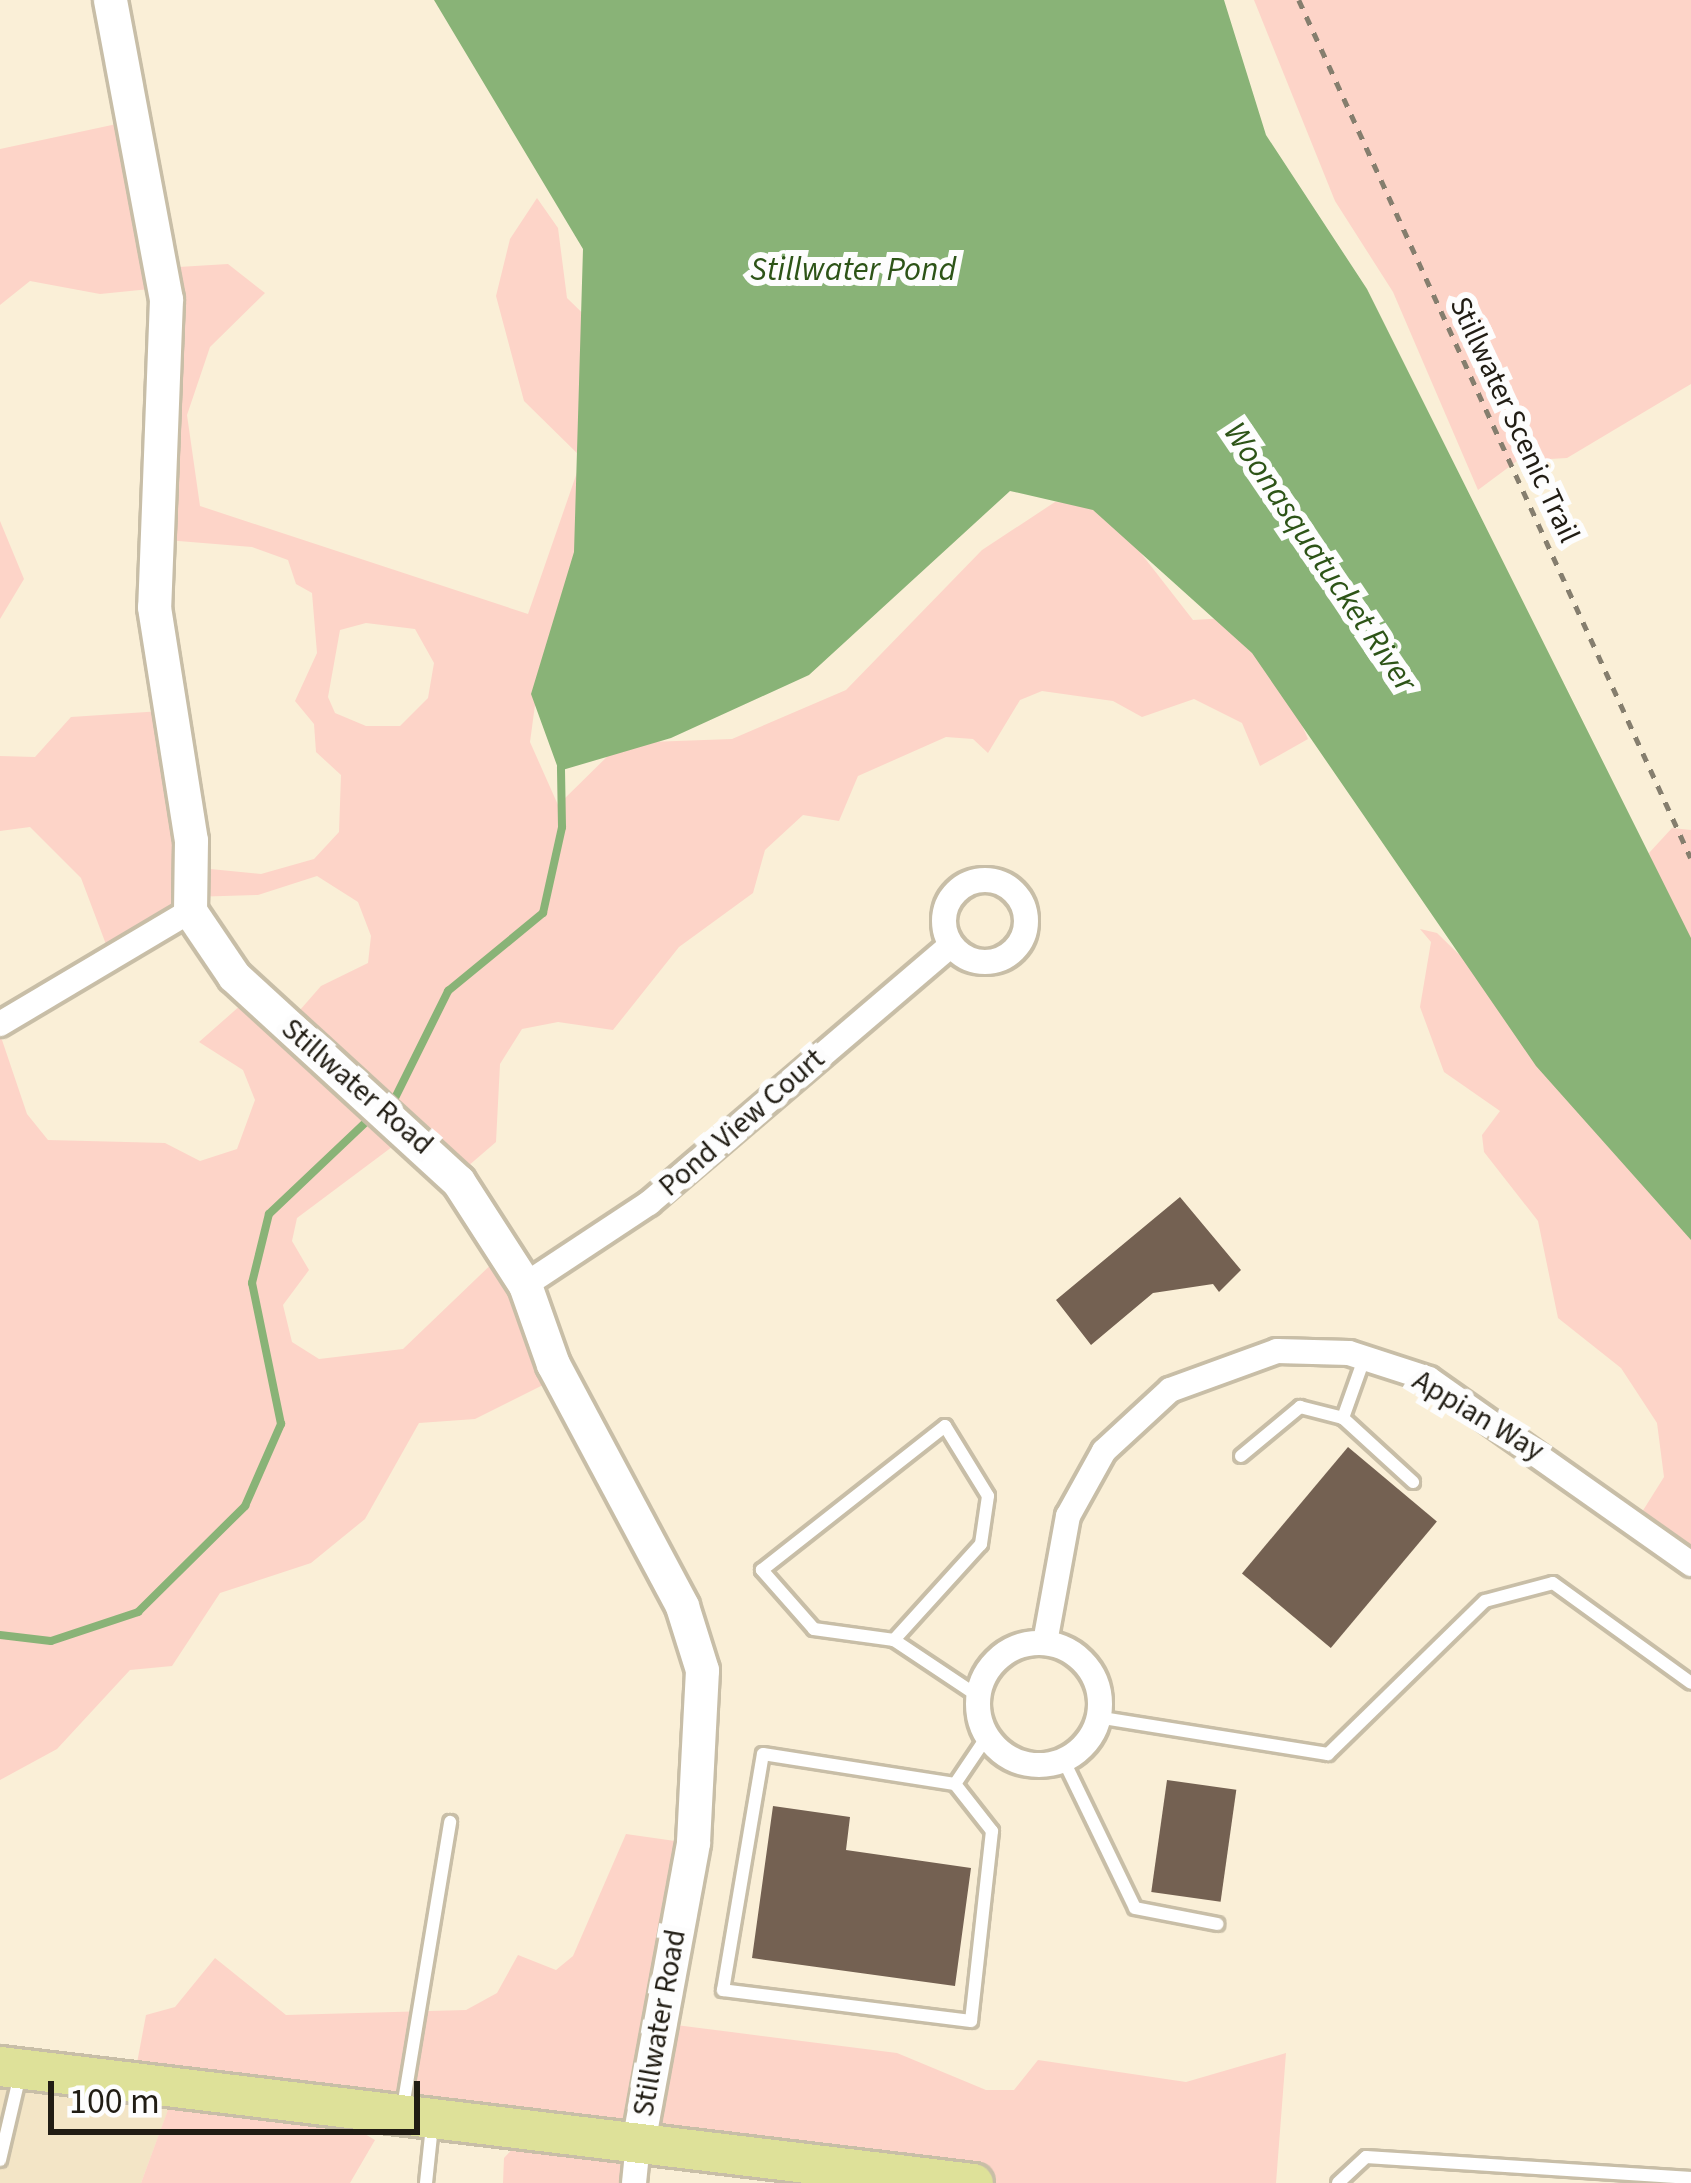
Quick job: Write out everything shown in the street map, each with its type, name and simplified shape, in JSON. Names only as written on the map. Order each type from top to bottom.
[{"type":"main road","points":[[11,2067],[973,2183]]},
{"type":"street","points":[[0,1024],[190,911],[191,840],[154,607],[166,299],[110,0]]},
{"type":"street","name":"Stillwater Road","points":[[190,911],[234,976],[427,1145],[525,1285],[554,1364],[682,1606],[702,1670],[693,1843],[638,2143]]},
{"type":"street","name":"Pond View Court","points":[[525,1285],[649,1203],[949,947]]},
{"type":"street","name":"Appian Way","points":[[1046,1637],[1068,1516],[1136,1417],[1236,1359],[1312,1349],[1365,1358],[1429,1379],[1691,1564]]},
{"type":"street","points":[[1046,1637],[1096,1684],[1097,1717],[1082,1748],[1064,1759],[1025,1764],[986,1738],[978,1696],[1004,1655],[1046,1637]]},
{"type":"street","points":[[634,2183],[638,2143]]},
{"type":"lane","points":[[1343,1418],[1365,1358]]},
{"type":"lane","points":[[1241,1456],[1300,1407],[1343,1418],[1413,1482]]},
{"type":"lane","points":[[894,1640],[981,1544],[988,1496],[945,1426],[762,1570],[814,1629],[894,1640],[978,1696]]},
{"type":"lane","points":[[1097,1717],[1328,1754],[1346,1747],[1485,1601],[1553,1582],[1691,1683]]},
{"type":"lane","points":[[955,1784],[986,1738]]},
{"type":"lane","points":[[763,1754],[955,1784],[992,1831],[971,2021],[723,1990],[763,1754]]},
{"type":"lane","points":[[1064,1759],[1136,1908],[1216,1924]]},
{"type":"lane","points":[[426,2183],[417,2116],[450,1822]]},
{"type":"lane","points":[[0,2160],[11,2067]]},
{"type":"lane","points":[[1338,2183],[1366,2157],[1691,2178]]},
{"type":"path","name":"Stillwater Scenic Trail","points":[[1299,0],[1691,858]]},
{"type":"shaded area","points":[[1254,0],[1691,0],[1691,384],[1567,458],[1517,461],[1478,490],[1393,292],[1335,201]]},
{"type":"shaded area","points":[[126,122],[162,268],[228,264],[265,293],[210,347],[187,415],[200,506],[528,614],[582,458],[524,401],[496,296],[510,239],[537,198],[558,228],[567,298],[606,336],[618,484],[535,705],[530,742],[558,805],[621,743],[732,739],[846,690],[982,550],[1055,502],[1089,504],[1126,534],[1193,620],[1243,617],[1263,637],[1308,739],[1260,766],[1242,723],[1194,699],[1142,717],[1113,701],[1042,691],[1020,700],[988,753],[973,739],[946,737],[858,776],[839,821],[803,815],[765,850],[753,893],[679,947],[613,1030],[558,1022],[522,1029],[500,1064],[496,1142],[453,1179],[408,1135],[297,1218],[292,1241],[309,1270],[283,1305],[292,1342],[319,1359],[403,1349],[501,1255],[555,1379],[475,1419],[419,1423],[365,1519],[311,1563],[220,1593],[172,1666],[130,1670],[57,1749],[0,1780],[0,1034],[27,1114],[48,1140],[165,1143],[200,1161],[237,1149],[255,1100],[243,1070],[199,1042],[250,997],[286,1026],[321,986],[368,963],[371,936],[358,902],[317,876],[258,895],[191,897],[110,955],[81,878],[30,827],[0,831],[0,756],[35,757],[71,717],[162,711],[190,867],[261,874],[314,859],[339,832],[341,775],[316,752],[314,724],[295,701],[317,653],[312,593],[296,584],[288,560],[252,547],[154,539],[160,288],[100,294],[30,281],[0,305],[0,149]],"holes":[[[366,623],[415,629],[434,663],[428,698],[400,726],[366,726],[335,713],[328,697],[340,630]]]},
{"type":"shaded area","points":[[0,521],[24,579],[0,619]]},
{"type":"shaded area","points":[[1672,828],[1691,830],[1691,962],[1649,853]]},
{"type":"shaded area","points":[[1420,929],[1437,933],[1478,973],[1691,1210],[1691,1569],[1637,1520],[1664,1477],[1657,1423],[1621,1368],[1558,1318],[1538,1221],[1484,1152],[1482,1135],[1500,1111],[1444,1072],[1420,1007],[1431,942]]},
{"type":"shaded area","points":[[626,1834],[689,1843],[660,2023],[897,2053],[986,2090],[1014,2090],[1038,2060],[1186,2082],[1286,2053],[1276,2183],[913,2183],[651,2141],[644,2183],[503,2183],[504,2158],[533,2127],[312,2103],[375,2140],[350,2183],[141,2183],[169,2107],[166,2090],[134,2079],[146,2015],[175,2007],[215,1958],[286,2015],[466,2010],[497,1993],[518,1955],[556,1970],[573,1956]]},
{"type":"shaded area","points":[[0,2062],[166,2091],[169,2108],[141,2183],[0,2183]]},
{"type":"water","name":"Stillwater Pond","points":[[434,0],[1224,0],[1266,135],[1367,289],[1691,938],[1691,1240],[1536,1066],[1252,653],[1093,510],[1010,491],[809,675],[671,738],[559,771],[531,694],[574,552],[583,249]]},
{"type":"building","points":[[1180,1197],[1241,1270],[1219,1292],[1213,1284],[1153,1293],[1091,1345],[1056,1300]]},
{"type":"building","points":[[1348,1447],[1437,1522],[1331,1648],[1242,1573]]},
{"type":"building","points":[[1167,1780],[1236,1790],[1221,1902],[1151,1892]]},
{"type":"building","points":[[773,1806],[850,1817],[846,1850],[971,1868],[955,1986],[752,1958]]},
{"type":"waterway","points":[[394,1100],[448,991],[543,913],[562,827],[561,767]]},
{"type":"waterway","points":[[0,1635],[51,1641],[138,1612],[245,1506],[281,1424],[252,1283],[269,1214],[367,1121]]},
{"type":"water label","name":"Woonasquatucket River","points":[[1320,557]]}]
